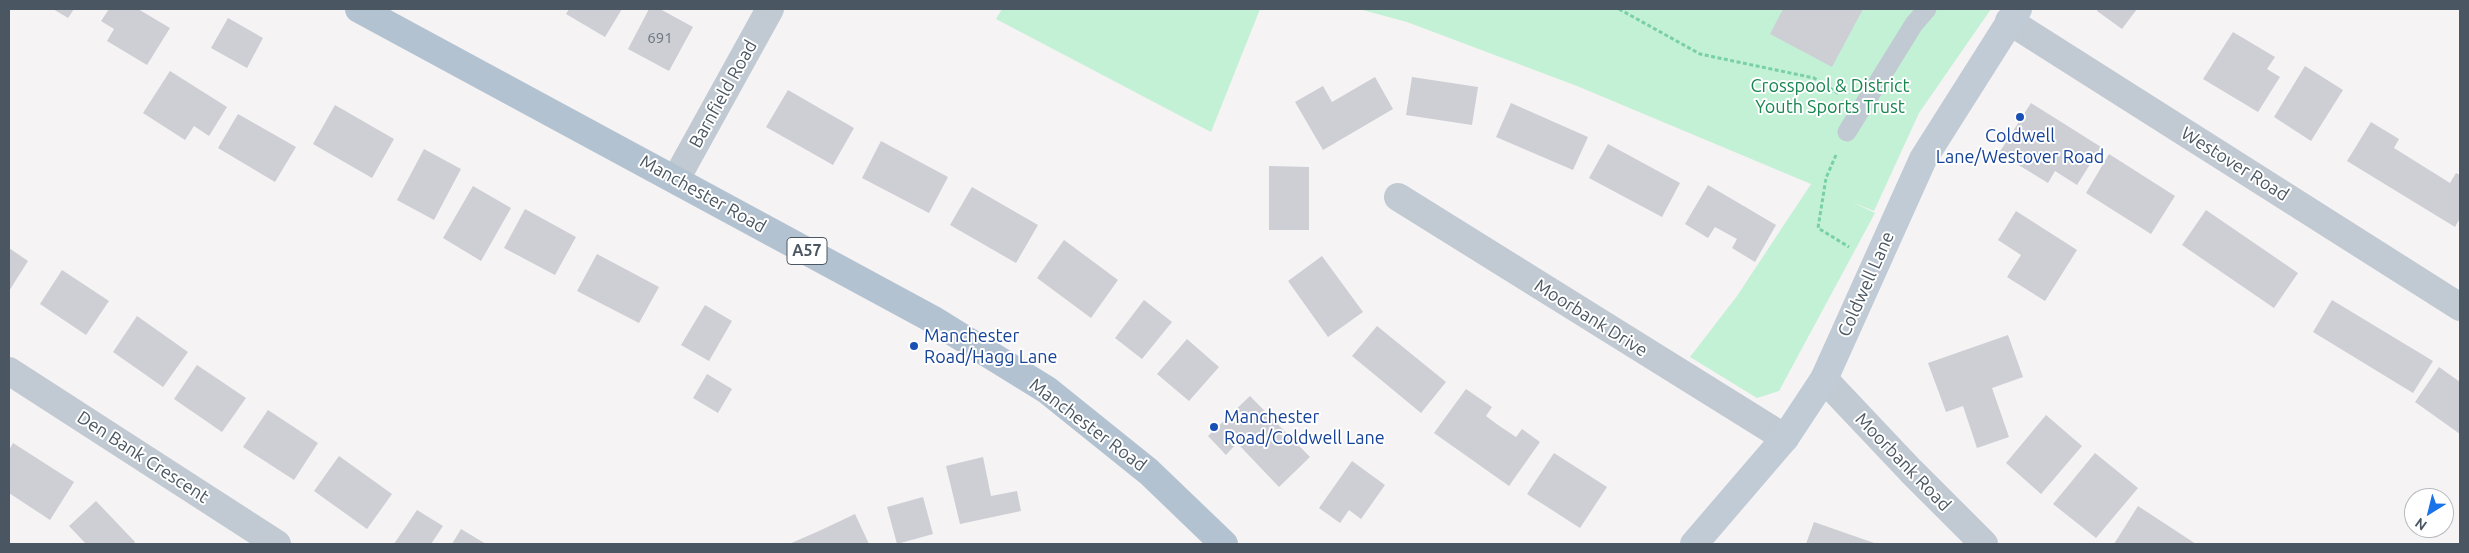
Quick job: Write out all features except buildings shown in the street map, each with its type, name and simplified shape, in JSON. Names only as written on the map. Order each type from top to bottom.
[{"type":"main road","name":"Manchester Road","points":[[359,9],[932,319],[1047,390],[1149,472],[1222,544]]},
{"type":"street","name":"Barnfield Road","points":[[676,180],[770,9]]},
{"type":"street","name":"Coldwell Lane","points":[[1694,544],[1785,438],[1824,379],[1923,159],[2014,15]]},
{"type":"street","name":"Westover Road","points":[[2014,15],[2460,307]]},
{"type":"street","name":"Moorbank Drive","points":[[1398,197],[1785,438]]},
{"type":"street","name":"Den Bank Crescent","points":[[9,370],[277,544]]},
{"type":"street","name":"Moorbank Road","points":[[1824,379],[1910,471],[1984,544]]},
{"type":"lane","points":[[1847,132],[1914,24],[1927,9]]},
{"type":"path","points":[[1619,9],[1700,54],[1814,78],[1861,108]]},
{"type":"path","points":[[1847,132],[1826,178],[1818,228],[1875,263]]},
{"type":"green space","points":[[1002,9],[1260,9],[1211,132],[996,19]]},
{"type":"green space","name":"Crosspool & District Youth Sports Trust","points":[[1359,9],[1991,9],[1919,113],[1874,211],[1852,202],[1875,213],[1779,391],[1757,398],[1690,357],[1737,296],[1811,184],[1577,86],[1407,22]]},
{"type":"place","name":"Coldwell Lane/Westover Road","points":[[2020,117]]},
{"type":"place","name":"Manchester Road/Hagg Lane","points":[[914,346]]},
{"type":"place","name":"Manchester Road/Coldwell Lane","points":[[1214,427]]}]
